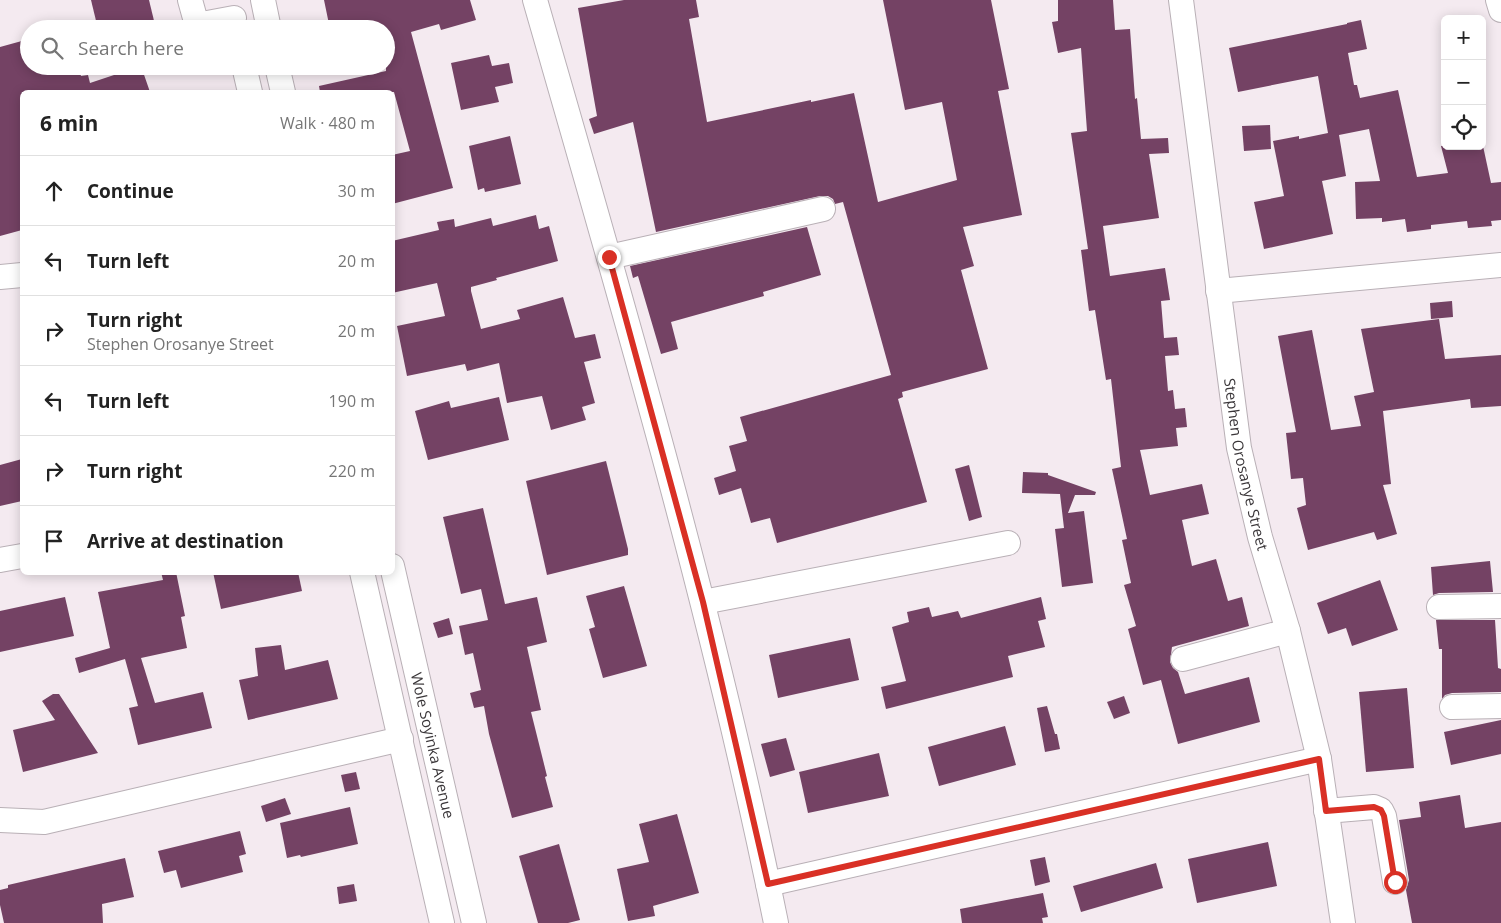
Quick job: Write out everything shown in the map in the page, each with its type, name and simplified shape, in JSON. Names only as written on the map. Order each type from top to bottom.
[{"type":"street","points":[[190,0],[195,18],[197,20]]},
{"type":"street","points":[[263,0],[267,20]]},
{"type":"street","points":[[535,0],[609,257],[703,602],[776,923]]},
{"type":"street","name":"Stephen Orosanye Street","points":[[1181,0],[1239,448],[1260,537],[1288,630],[1319,759],[1343,923]]},
{"type":"street","points":[[216,20],[234,15]]},
{"type":"street","points":[[246,75],[250,90]]},
{"type":"street","points":[[279,75],[282,90]]},
{"type":"street","points":[[609,257],[823,208]]},
{"type":"street","points":[[1218,291],[1501,265]]},
{"type":"street","points":[[0,277],[20,275]]},
{"type":"street","points":[[703,602],[1008,543]]},
{"type":"street","points":[[0,560],[20,556]]},
{"type":"street","name":"Wole Soyinka Avenue","points":[[363,575],[442,923]]},
{"type":"street","name":"Wole Soyinka Avenue","points":[[394,575],[474,923]]},
{"type":"street","points":[[1439,607],[1501,606]]},
{"type":"street","points":[[1184,659],[1288,630]]},
{"type":"street","points":[[1452,707],[1501,706]]},
{"type":"street","points":[[0,820],[44,822],[400,739]]},
{"type":"street","points":[[768,884],[1319,759]]},
{"type":"street","points":[[1326,811],[1374,807],[1381,810],[1384,816],[1395,882]]},
{"type":"building","points":[[91,0],[149,0],[154,20],[96,20]]},
{"type":"building","points":[[324,0],[470,0],[476,20],[441,30],[439,24],[411,32],[453,188],[395,203],[395,154],[410,151],[395,90],[320,90],[319,86],[368,75],[395,75],[395,20],[328,20]]},
{"type":"building","points":[[624,0],[696,0],[699,17],[689,19],[707,122],[854,93],[878,202],[957,180],[942,102],[905,110],[883,0],[991,0],[1009,89],[998,91],[1022,215],[963,227],[974,266],[961,270],[988,369],[902,392],[903,397],[898,399],[927,502],[777,543],[770,518],[751,523],[741,488],[719,495],[714,478],[736,471],[729,446],[747,441],[740,417],[891,375],[843,202],[835,204],[833,199],[828,196],[820,196],[656,232],[633,122],[594,134],[589,119],[597,116],[578,8]]},
{"type":"building","points":[[1058,0],[1113,0],[1115,30],[1130,29],[1135,99],[1137,98],[1141,139],[1168,138],[1169,153],[1149,154],[1159,218],[1103,226],[1110,276],[1165,268],[1170,300],[1161,301],[1164,338],[1177,337],[1179,355],[1165,356],[1168,391],[1173,390],[1175,409],[1185,408],[1187,427],[1176,428],[1178,446],[1140,450],[1150,495],[1202,484],[1209,514],[1182,520],[1192,566],[1216,559],[1228,601],[1242,597],[1249,626],[1172,647],[1170,662],[1178,672],[1185,694],[1249,677],[1260,722],[1178,744],[1161,680],[1143,685],[1128,629],[1136,626],[1124,585],[1131,583],[1122,540],[1127,539],[1112,469],[1121,467],[1111,379],[1106,380],[1095,310],[1089,311],[1081,250],[1088,249],[1071,133],[1087,131],[1081,48],[1058,53],[1052,22],[1058,21]]},
{"type":"building","points":[[1361,20],[1367,49],[1348,53],[1354,85],[1357,85],[1360,98],[1398,90],[1417,177],[1448,173],[1442,150],[1484,150],[1491,183],[1501,182],[1501,220],[1491,221],[1492,226],[1468,228],[1467,221],[1431,225],[1431,229],[1407,232],[1405,219],[1382,222],[1382,218],[1356,219],[1355,182],[1380,181],[1369,129],[1339,135],[1346,176],[1322,181],[1333,234],[1264,249],[1254,202],[1284,196],[1273,141],[1299,136],[1299,139],[1328,133],[1318,76],[1238,92],[1229,48]]},
{"type":"building","points":[[20,41],[20,75],[88,75],[90,83],[114,75],[144,75],[149,90],[20,90],[20,231],[0,236],[0,47]]},
{"type":"building","points":[[489,55],[492,66],[509,63],[513,83],[495,87],[499,102],[461,110],[451,63]]},
{"type":"building","points":[[1270,125],[1271,149],[1244,151],[1242,126]]},
{"type":"building","points":[[510,136],[521,184],[485,192],[484,188],[478,190],[469,146]]},
{"type":"building","points":[[536,215],[539,229],[549,226],[558,261],[471,287],[481,329],[520,319],[517,310],[563,297],[575,338],[595,334],[601,358],[584,362],[595,403],[582,407],[586,420],[551,430],[542,396],[507,403],[499,363],[467,371],[465,364],[407,376],[397,326],[445,316],[437,283],[395,292],[395,240],[439,230],[437,222],[454,219],[455,227],[491,218],[493,226]]},
{"type":"building","points":[[807,227],[821,275],[763,292],[764,296],[671,322],[678,349],[661,354],[638,276],[633,278],[630,266]]},
{"type":"building","points":[[1452,301],[1453,317],[1431,319],[1430,303]]},
{"type":"building","points":[[1439,319],[1445,359],[1501,355],[1501,406],[1471,408],[1470,399],[1383,411],[1391,484],[1383,485],[1397,534],[1377,540],[1374,532],[1308,550],[1297,508],[1306,505],[1303,478],[1291,479],[1286,433],[1296,432],[1278,336],[1312,330],[1331,430],[1361,426],[1354,396],[1374,392],[1361,329]]},
{"type":"building","points":[[499,397],[509,440],[428,460],[415,411],[449,401],[451,408]]},
{"type":"building","points":[[20,460],[20,501],[0,506],[0,465]]},
{"type":"building","points":[[606,461],[628,555],[547,575],[526,481]]},
{"type":"building","points":[[969,465],[982,517],[969,521],[955,469]]},
{"type":"building","points":[[1023,472],[1048,473],[1048,475],[1096,492],[1095,495],[1075,495],[1068,513],[1084,511],[1093,583],[1062,587],[1055,529],[1064,528],[1060,494],[1022,493]]},
{"type":"building","points":[[483,508],[505,604],[537,597],[547,642],[527,647],[541,710],[531,712],[553,807],[512,818],[489,734],[484,706],[474,708],[470,693],[481,690],[473,653],[465,655],[459,626],[488,620],[481,589],[461,594],[443,517]]},
{"type":"building","points":[[1490,561],[1493,592],[1439,593],[1433,595],[1431,567]]},
{"type":"building","points":[[162,575],[177,575],[185,616],[181,617],[187,648],[141,658],[155,703],[203,692],[212,728],[138,745],[129,708],[138,706],[125,659],[79,673],[75,658],[110,648],[98,592],[163,580]]},
{"type":"building","points":[[214,575],[299,575],[302,591],[221,609]]},
{"type":"building","points":[[1380,580],[1398,630],[1352,646],[1346,628],[1328,634],[1317,603]]},
{"type":"building","points":[[624,586],[647,666],[603,678],[589,629],[595,627],[586,596]]},
{"type":"building","points":[[65,597],[74,636],[0,652],[0,611]]},
{"type":"building","points":[[1041,597],[1046,619],[1038,621],[1045,647],[1008,656],[1013,677],[886,709],[881,687],[906,681],[892,627],[909,622],[907,612],[929,607],[932,617],[958,611],[961,618]]},
{"type":"building","points":[[449,618],[453,634],[438,638],[433,623]]},
{"type":"building","points":[[1436,620],[1495,620],[1498,668],[1501,669],[1501,692],[1452,693],[1445,695],[1442,699],[1442,649],[1439,649]]},
{"type":"building","points":[[850,638],[859,680],[778,698],[769,655]]},
{"type":"building","points":[[281,645],[285,670],[328,660],[338,699],[248,720],[239,680],[258,676],[255,648]]},
{"type":"building","points":[[1407,688],[1414,768],[1366,772],[1359,692]]},
{"type":"building","points":[[53,694],[59,694],[98,753],[23,772],[13,730],[55,720],[42,701]]},
{"type":"building","points":[[1124,696],[1130,713],[1114,719],[1107,702]]},
{"type":"building","points":[[1047,706],[1060,749],[1045,752],[1037,708]]},
{"type":"building","points":[[1501,720],[1501,754],[1451,765],[1444,732]]},
{"type":"building","points":[[1005,726],[1016,765],[939,786],[928,747]]},
{"type":"building","points":[[786,738],[795,770],[770,777],[761,744]]},
{"type":"building","points":[[879,753],[889,796],[808,813],[799,772]]},
{"type":"building","points":[[356,772],[360,789],[345,792],[341,775]]},
{"type":"building","points":[[1460,795],[1465,828],[1501,822],[1501,923],[1412,923],[1406,890],[1409,880],[1399,820],[1421,817],[1419,802]]},
{"type":"building","points":[[285,798],[291,814],[266,822],[261,806]]},
{"type":"building","points":[[350,807],[358,844],[301,857],[300,855],[287,858],[280,823]]},
{"type":"building","points":[[677,814],[699,893],[653,906],[655,916],[628,921],[617,869],[649,862],[639,824]]},
{"type":"building","points":[[240,831],[246,854],[239,856],[243,872],[181,888],[176,870],[164,873],[158,851]]},
{"type":"building","points":[[1268,842],[1277,886],[1197,903],[1188,859]]},
{"type":"building","points":[[559,844],[580,920],[568,923],[538,923],[519,856]]},
{"type":"building","points":[[1045,857],[1050,882],[1035,886],[1030,860]]},
{"type":"building","points":[[125,858],[134,897],[102,904],[103,923],[4,923],[0,905],[0,890],[8,888],[8,885]]},
{"type":"building","points":[[1156,863],[1163,888],[1081,912],[1073,886]]},
{"type":"building","points":[[354,884],[357,901],[339,904],[337,887]]},
{"type":"building","points":[[1043,893],[1048,917],[1042,918],[1043,923],[962,923],[960,909]]},
{"type":"route","points":[[609,257],[703,602],[768,884],[1319,759],[1326,811],[1374,807],[1381,810],[1384,816],[1395,882]]}]
